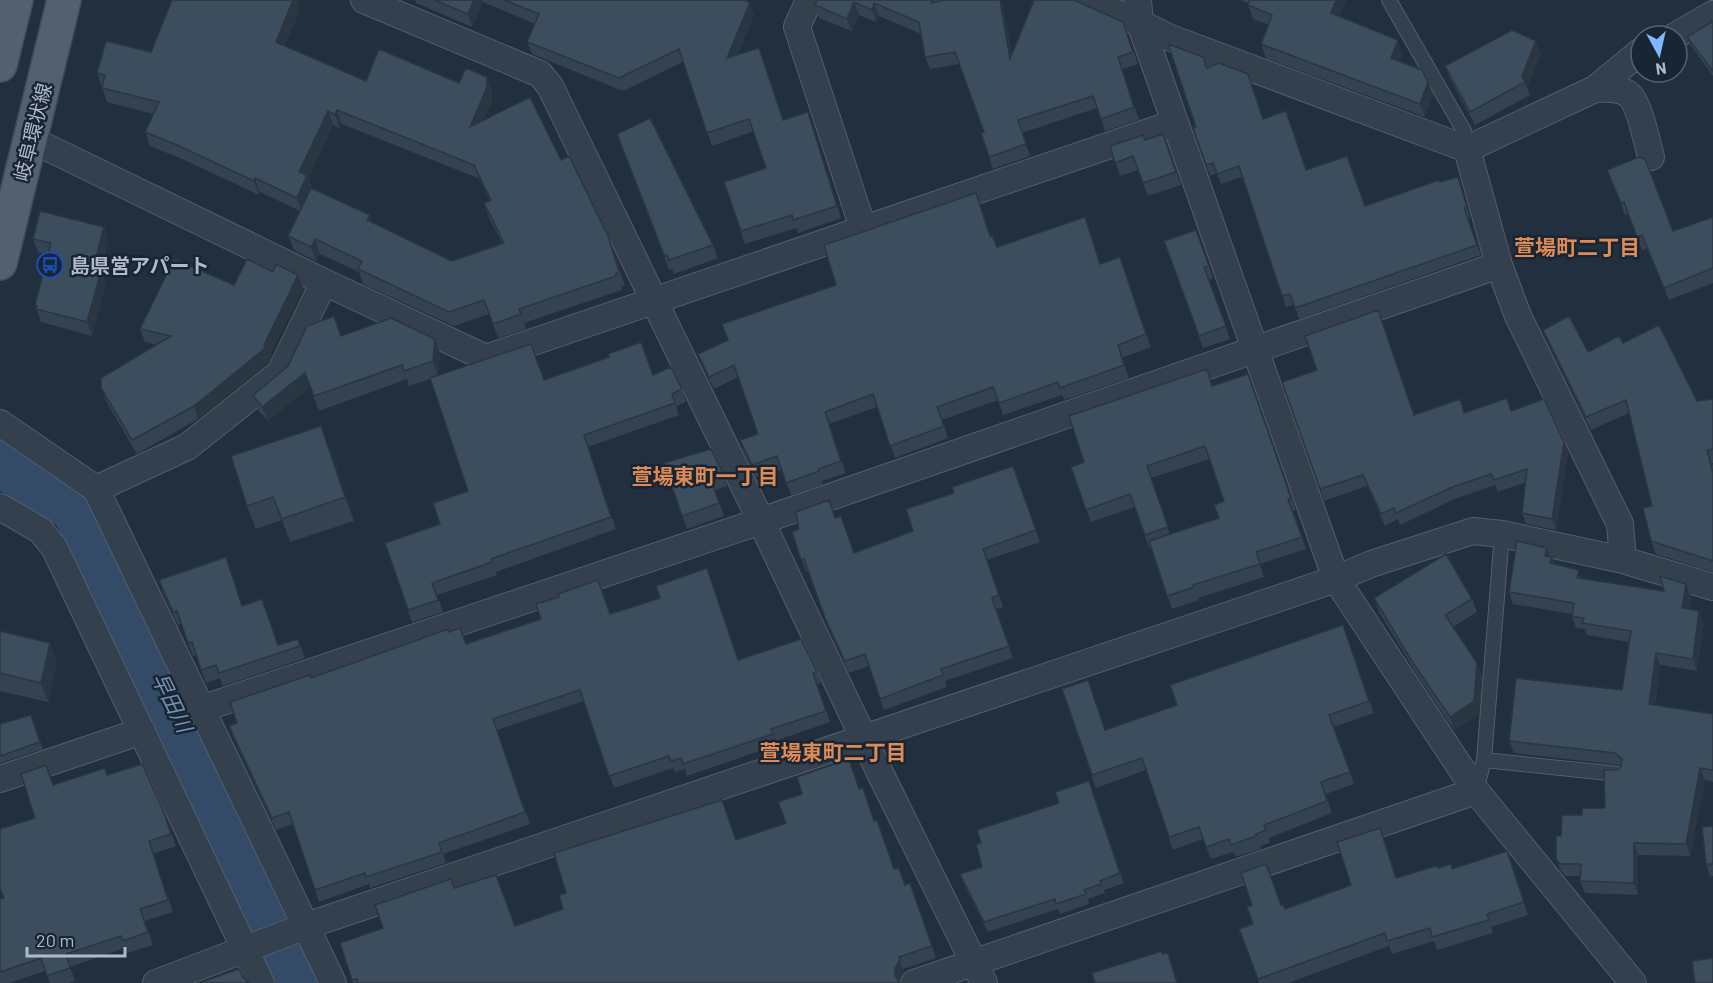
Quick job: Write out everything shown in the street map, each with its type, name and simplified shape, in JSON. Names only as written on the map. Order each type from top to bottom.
[{"type":"main road","points":[[0,65],[16,0]]},
{"type":"main road","name":"岐阜環状線","points":[[0,263],[64,0]]},
{"type":"street","points":[[364,0],[540,74],[550,86],[761,521],[863,738],[979,973]]},
{"type":"street","points":[[809,0],[797,27],[863,228]]},
{"type":"street","points":[[1086,0],[1139,11],[1168,37],[1467,148],[1595,89],[1629,61]]},
{"type":"street","points":[[1139,11],[1175,123],[1336,579],[1476,791],[1634,983]]},
{"type":"street","points":[[1689,28],[1713,14]]},
{"type":"street","points":[[1595,89],[1616,89],[1629,95],[1635,104],[1651,156]]},
{"type":"street","points":[[30,139],[486,358],[1175,123]]},
{"type":"street","points":[[1467,148],[1499,265],[1518,316],[1620,524],[1623,560]]},
{"type":"street","points":[[201,710],[761,521],[1499,265]]},
{"type":"street","points":[[96,489],[187,447],[279,373],[324,282]]},
{"type":"street","points":[[0,423],[96,489],[301,928],[333,983]]},
{"type":"street","points":[[0,507],[40,530],[54,547],[142,731],[251,948],[261,983]]},
{"type":"street","points":[[156,983],[301,928],[1473,531],[1502,534],[1623,560],[1713,587]]},
{"type":"street","points":[[0,779],[142,731]]},
{"type":"street","points":[[914,983],[979,973],[1476,791]]},
{"type":"lane","points":[[1389,0],[1464,131],[1467,148]]},
{"type":"lane","points":[[1476,791],[1484,760],[1502,534]]},
{"type":"lane","points":[[1484,760],[1618,774]]},
{"type":"building","points":[[172,0],[293,0],[276,42],[366,81],[379,49],[459,83],[466,68],[487,77],[487,87],[470,127],[530,97],[561,160],[569,156],[608,236],[619,272],[616,276],[519,309],[521,314],[493,324],[484,300],[449,312],[358,269],[362,261],[315,239],[311,247],[288,236],[311,188],[370,215],[367,220],[452,261],[504,243],[484,203],[491,200],[474,165],[337,110],[335,115],[328,111],[299,172],[307,175],[297,198],[145,132],[159,102],[102,88],[105,75],[97,73],[106,41],[151,52]]},
{"type":"building","points":[[434,0],[474,0],[468,14]]},
{"type":"building","points":[[504,0],[744,0],[750,2],[727,58],[759,48],[783,120],[808,112],[837,206],[793,220],[792,215],[741,231],[724,182],[766,168],[749,119],[707,133],[679,49],[619,78],[527,42],[539,14]]},
{"type":"building","points":[[817,0],[932,0],[931,3],[945,0],[1000,0],[1010,59],[1034,0],[1074,0],[1123,22],[1133,52],[1118,57],[1134,107],[1101,119],[1093,96],[1018,120],[1026,144],[989,157],[981,133],[984,132],[955,52],[925,57],[919,22],[874,3],[872,10],[854,2],[847,19],[815,5]]},
{"type":"building","points":[[1250,0],[1336,0],[1331,13],[1398,40],[1391,58],[1422,70],[1428,82],[1420,104],[1261,44],[1272,15],[1248,5]]},
{"type":"building","points":[[1713,21],[1713,71],[1689,40],[1689,36]]},
{"type":"building","points":[[1512,30],[1536,41],[1522,76],[1525,82],[1470,112],[1445,66]]},
{"type":"building","points":[[1168,44],[1203,57],[1207,68],[1219,63],[1248,74],[1263,119],[1286,111],[1306,170],[1347,156],[1365,206],[1439,180],[1440,182],[1458,177],[1467,207],[1464,208],[1477,245],[1295,308],[1290,294],[1282,296],[1239,166],[1217,174],[1213,163],[1206,165],[1193,128],[1196,127]]},
{"type":"building","points":[[650,118],[713,245],[669,260],[667,255],[665,257],[617,134]]},
{"type":"building","points":[[1163,134],[1176,172],[1143,183],[1133,156],[1115,163],[1110,146],[1143,135],[1145,140]]},
{"type":"building","points":[[1639,157],[1645,159],[1673,231],[1713,217],[1713,268],[1664,288],[1642,235],[1637,237],[1624,202],[1621,203],[1607,170]]},
{"type":"building","points":[[976,193],[990,236],[992,235],[997,247],[1085,217],[1100,264],[1120,257],[1146,334],[1118,345],[1124,365],[1060,388],[1058,382],[999,403],[993,387],[937,407],[944,426],[890,446],[873,394],[825,412],[841,461],[786,483],[777,456],[752,465],[740,440],[758,434],[734,365],[709,377],[698,354],[728,340],[722,324],[836,285],[824,245]]},
{"type":"building","points":[[40,211],[104,227],[93,269],[101,271],[87,322],[36,309],[35,305],[51,243],[33,239]]},
{"type":"building","points":[[1196,230],[1209,266],[1204,267],[1226,326],[1199,336],[1164,241]]},
{"type":"building","points":[[174,259],[234,285],[247,259],[273,272],[276,264],[298,275],[263,350],[194,406],[132,440],[101,388],[101,378],[171,336],[140,329]]},
{"type":"building","points":[[1378,310],[1414,415],[1460,399],[1464,413],[1507,398],[1511,411],[1544,399],[1564,442],[1552,519],[1522,513],[1527,469],[1494,480],[1491,474],[1450,488],[1396,513],[1394,508],[1381,514],[1363,475],[1320,489],[1282,382],[1317,370],[1305,336]]},
{"type":"building","points":[[334,316],[341,336],[391,318],[435,339],[433,361],[404,371],[402,365],[314,396],[305,373],[262,407],[253,395],[288,366],[307,326]]},
{"type":"building","points":[[1569,316],[1588,352],[1619,336],[1623,343],[1659,325],[1697,401],[1713,399],[1713,449],[1707,450],[1713,473],[1713,561],[1651,541],[1643,508],[1652,506],[1626,400],[1586,417],[1543,330]]},
{"type":"building","points":[[641,342],[653,375],[671,367],[682,389],[672,394],[675,403],[584,435],[611,517],[491,559],[492,562],[432,583],[438,600],[408,610],[385,543],[440,524],[433,503],[468,491],[430,378],[531,344],[544,380],[609,357],[608,354]]},
{"type":"building","points":[[1207,369],[1212,386],[1248,374],[1291,498],[1288,499],[1302,537],[1256,552],[1260,564],[1193,585],[1194,587],[1167,596],[1149,541],[1219,518],[1214,505],[1224,501],[1205,446],[1147,466],[1168,527],[1145,535],[1130,494],[1086,510],[1071,467],[1084,462],[1069,416]]},
{"type":"building","points":[[321,426],[345,497],[282,519],[273,497],[247,506],[231,456]]},
{"type":"building","points":[[711,449],[723,473],[710,477],[719,503],[682,516],[664,463]]},
{"type":"building","points":[[1013,466],[1036,530],[983,549],[999,595],[992,598],[1009,646],[941,669],[943,675],[880,699],[865,654],[845,661],[825,618],[792,532],[799,529],[796,512],[829,500],[835,518],[841,516],[854,553],[913,531],[906,509],[954,493],[952,487]]},
{"type":"building","points":[[1517,541],[1547,548],[1545,556],[1552,557],[1550,563],[1579,570],[1577,578],[1664,591],[1660,576],[1686,584],[1682,608],[1699,611],[1693,659],[1656,653],[1649,704],[1713,714],[1713,770],[1700,768],[1686,844],[1634,843],[1634,883],[1580,881],[1581,864],[1560,864],[1556,859],[1556,836],[1561,836],[1562,815],[1582,815],[1582,808],[1605,808],[1604,770],[1618,770],[1622,759],[1615,753],[1509,741],[1516,678],[1622,690],[1631,631],[1582,623],[1584,618],[1572,616],[1574,603],[1509,592]]},
{"type":"building","points":[[1446,554],[1472,599],[1445,615],[1477,663],[1474,701],[1450,717],[1413,663],[1374,598]]},
{"type":"building","points":[[226,557],[242,606],[262,599],[278,645],[298,639],[300,646],[219,673],[216,665],[201,670],[192,642],[188,643],[177,611],[173,612],[159,580]]},
{"type":"building","points":[[707,568],[738,660],[801,639],[817,672],[813,673],[826,711],[771,729],[773,734],[683,764],[681,758],[671,761],[669,756],[609,776],[580,690],[493,719],[525,812],[439,843],[442,852],[366,877],[365,873],[315,890],[289,812],[272,818],[229,726],[237,723],[230,702],[310,675],[311,678],[448,629],[449,632],[460,628],[466,644],[541,619],[536,604],[598,580],[610,614],[660,598],[656,586]]},
{"type":"building","points":[[1343,625],[1369,701],[1329,715],[1350,772],[1321,782],[1327,801],[1264,825],[1266,830],[1256,836],[1231,845],[1229,839],[1206,847],[1199,827],[1169,837],[1142,758],[1092,775],[1062,689],[1088,680],[1105,730],[1177,705],[1170,685]]},
{"type":"building","points":[[0,631],[50,643],[41,683],[0,673]]},
{"type":"building","points":[[31,715],[40,742],[0,756],[0,724]]},
{"type":"building","points":[[849,759],[859,789],[863,788],[874,821],[877,820],[894,869],[899,868],[905,885],[910,883],[932,946],[899,957],[895,975],[902,983],[358,983],[357,979],[352,980],[340,943],[383,928],[375,905],[451,879],[454,888],[496,875],[515,926],[563,909],[559,895],[566,893],[554,853],[722,800],[736,840],[786,823],[778,802],[802,794],[797,777]]},
{"type":"building","points":[[142,764],[171,834],[149,841],[168,900],[140,909],[148,932],[123,941],[121,936],[66,954],[70,968],[47,976],[41,958],[0,972],[0,899],[4,898],[0,888],[0,829],[35,818],[21,774],[46,765],[53,785],[105,768],[107,775]]},
{"type":"building","points":[[1089,781],[1120,873],[1100,881],[1101,884],[1084,890],[1086,894],[1056,904],[1055,899],[984,922],[960,874],[982,867],[976,844],[981,843],[977,830],[1059,803],[1055,792]]},
{"type":"building","points":[[1713,826],[1713,864],[1706,864],[1702,827]]},
{"type":"building","points":[[1380,828],[1396,878],[1436,866],[1439,868],[1451,864],[1452,869],[1507,851],[1524,902],[1487,914],[1489,920],[1432,937],[1430,928],[1387,941],[1385,933],[1258,979],[1239,929],[1253,924],[1247,907],[1252,905],[1241,873],[1266,864],[1281,905],[1283,904],[1285,909],[1351,885],[1337,842]]},
{"type":"building","points":[[1162,951],[1162,954],[1168,953],[1177,983],[1095,983],[1092,973]]},
{"type":"building","points":[[1713,958],[1713,983],[1695,983],[1692,961]]},
{"type":"building","points":[[239,969],[249,983],[199,983]]},
{"type":"waterway","name":"早田川","points":[[0,457],[79,505],[308,983]]},
{"type":"place","name":"島県営アパート","points":[[50,265]]},
{"type":"district","name":"萱場町二丁目","points":[[1577,246]]},
{"type":"district","name":"萱場東町一丁目","points":[[705,475]]},
{"type":"district","name":"萱場東町二丁目","points":[[833,751]]}]
